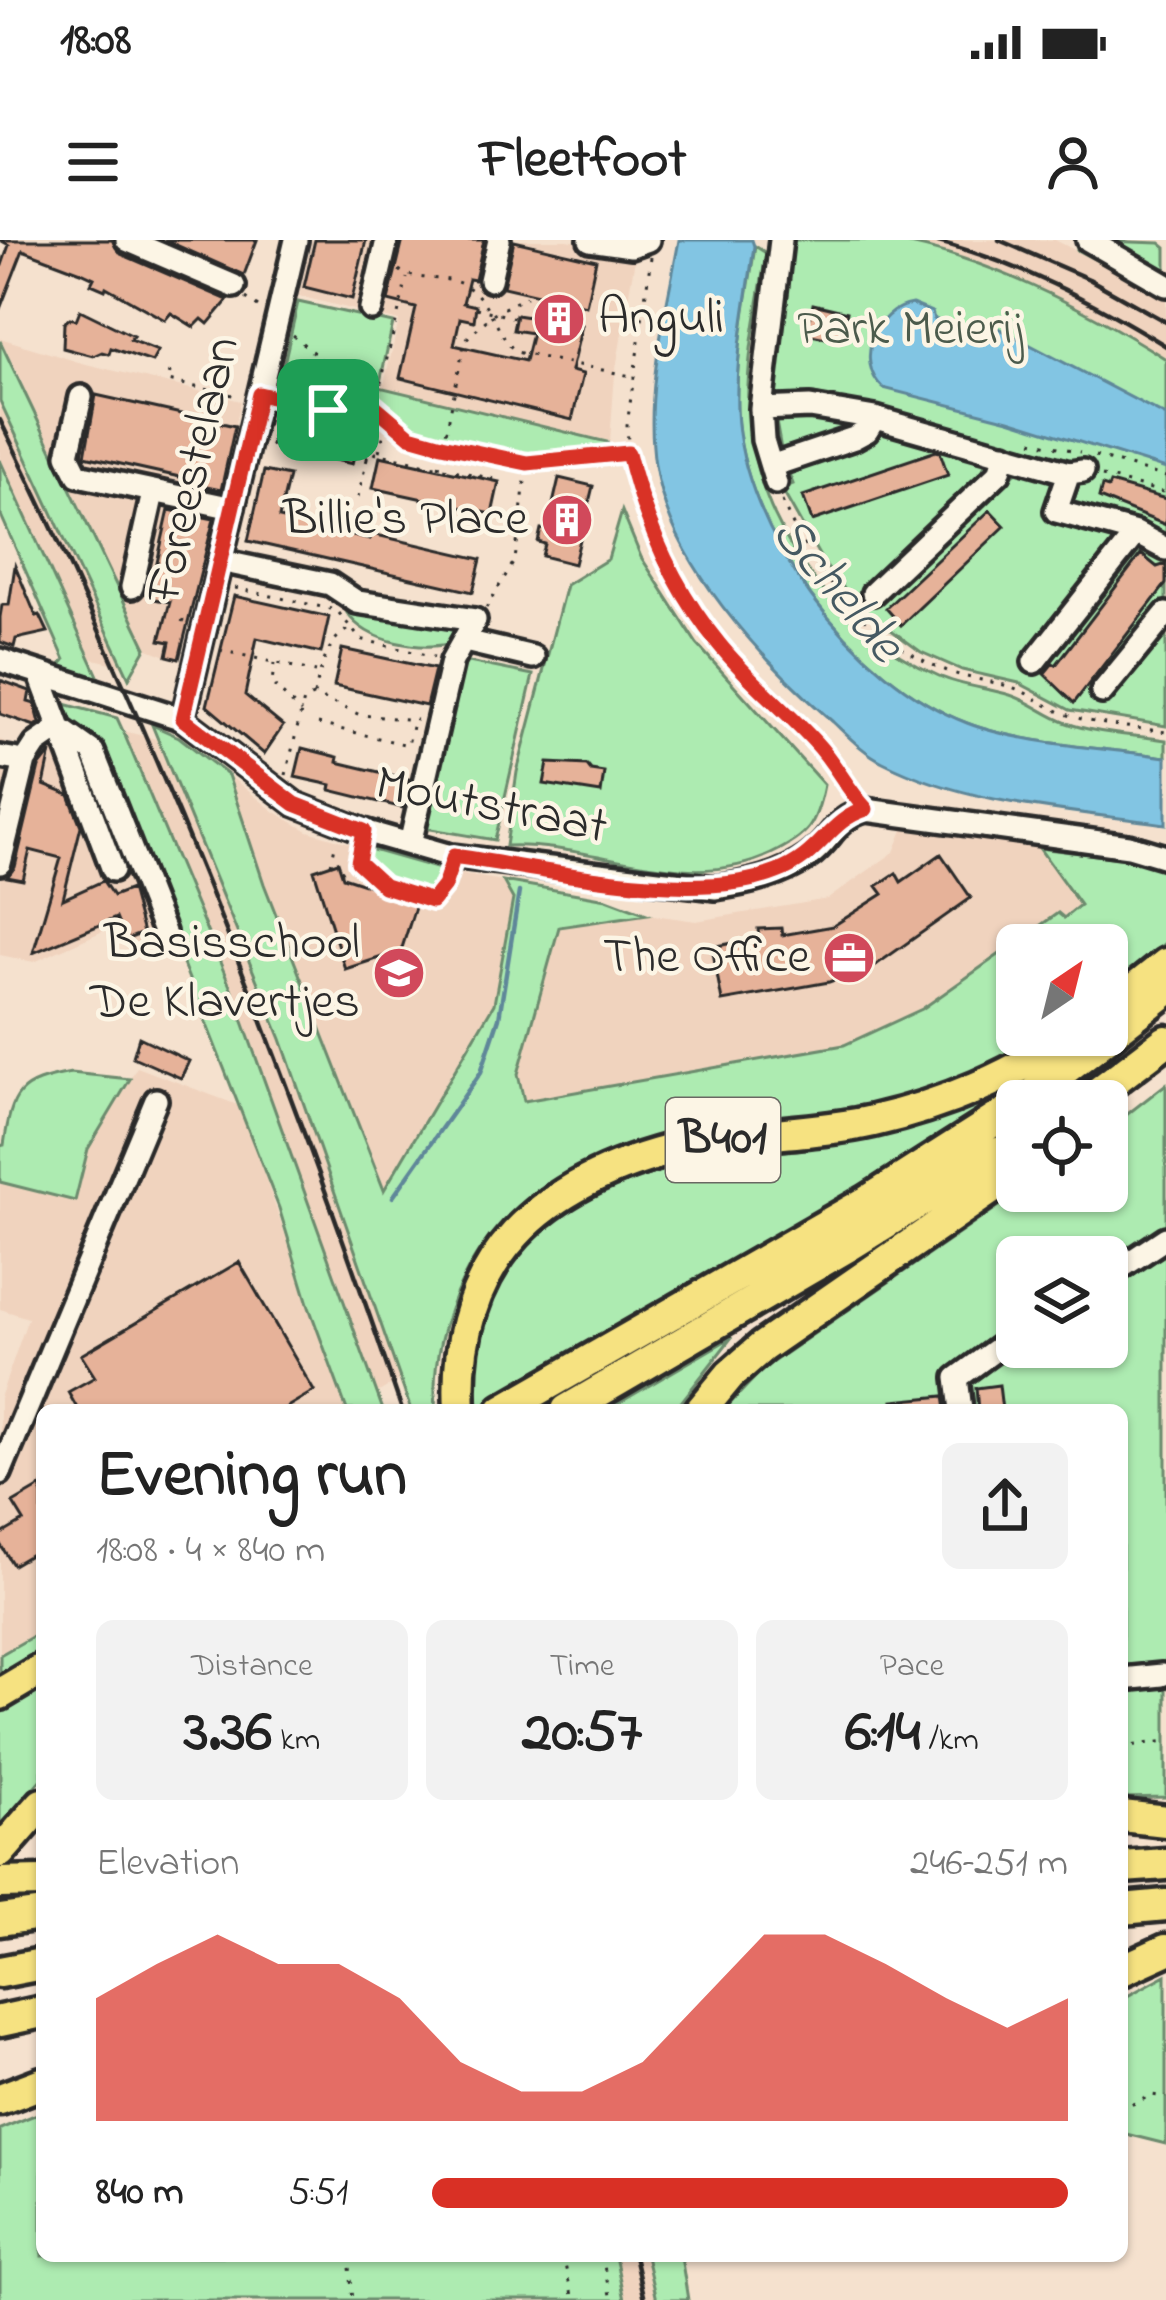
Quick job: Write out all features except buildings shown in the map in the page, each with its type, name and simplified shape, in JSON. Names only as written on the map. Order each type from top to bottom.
[{"type":"highway","points":[[1128,994],[1166,964]]},
{"type":"highway","points":[[1051,1080],[1166,991]]},
{"type":"highway","points":[[1115,1080],[1166,1041]]},
{"type":"highway","name":"B401","points":[[460,1404],[459,1358],[472,1301],[495,1260],[538,1212],[586,1180],[685,1147],[866,1122],[940,1104],[1008,1075],[1038,1056]]},
{"type":"highway","name":"B401","points":[[513,1404],[868,1201],[996,1119]]},
{"type":"highway","points":[[577,1404],[996,1154]]},
{"type":"highway","points":[[706,1404],[762,1347],[996,1186]]},
{"type":"highway","points":[[0,1694],[36,1673]]},
{"type":"highway","points":[[0,1852],[36,1811]]},
{"type":"highway","points":[[1128,1817],[1166,1823]]},
{"type":"highway","points":[[1128,1827],[1166,1823]]},
{"type":"highway","points":[[1128,1867],[1166,1864]]},
{"type":"highway","points":[[0,1883],[36,1882]]},
{"type":"highway","points":[[1128,1908],[1166,1905]]},
{"type":"highway","points":[[0,1920],[36,1915]]},
{"type":"highway","points":[[1128,1967],[1166,1949]]},
{"type":"highway","points":[[0,1972],[36,1965]]},
{"type":"highway","points":[[0,2021],[36,2013]]},
{"type":"highway","points":[[0,2099],[36,2085]]},
{"type":"street","points":[[127,240],[234,286]]},
{"type":"street","name":"Foreestelaan","points":[[183,719],[233,508],[252,396],[296,240]]},
{"type":"street","points":[[490,280],[499,240]]},
{"type":"street","points":[[590,240],[631,246],[647,241]]},
{"type":"street","points":[[781,240],[761,409],[774,474],[867,431],[875,418]]},
{"type":"street","points":[[1088,240],[1166,285]]},
{"type":"street","points":[[371,309],[384,250]]},
{"type":"street","points":[[81,398],[68,455],[78,475],[233,508]]},
{"type":"street","points":[[761,409],[810,407],[875,418],[1076,472],[1056,511],[1136,533],[1166,549]]},
{"type":"street","points":[[873,593],[999,473],[1005,454]]},
{"type":"street","points":[[132,587],[153,493]]},
{"type":"street","points":[[1034,662],[1136,533]]},
{"type":"street","points":[[218,572],[330,584],[357,602],[470,630],[533,657]]},
{"type":"street","points":[[1102,692],[1166,614]]},
{"type":"street","points":[[410,844],[452,661],[470,630]]},
{"type":"street","name":"Moutstraat","points":[[0,661],[183,719],[295,804],[364,831],[454,856],[716,887],[748,883],[806,859],[842,816],[866,809]]},
{"type":"street","points":[[40,674],[113,870]]},
{"type":"street","points":[[0,863],[25,761],[37,744],[62,736],[93,752],[164,932]]},
{"type":"street","points":[[0,757],[25,761]]},
{"type":"street","points":[[866,809],[1129,846],[1166,857]]},
{"type":"street","points":[[0,1473],[156,1100]]},
{"type":"street","points":[[1128,1263],[1166,1238]]},
{"type":"street","points":[[960,1404],[957,1378],[996,1349]]},
{"type":"street","points":[[1128,1678],[1162,1675]]},
{"type":"path","points":[[647,241],[651,263],[632,376],[628,453],[654,538],[697,614],[729,656],[837,766],[847,789],[866,809]]},
{"type":"path","points":[[384,250],[407,276],[461,283],[494,313],[516,352],[632,376]]},
{"type":"path","points":[[375,407],[407,276]]},
{"type":"path","points":[[234,286],[410,436]]},
{"type":"path","points":[[439,467],[465,340],[494,313],[526,297]]},
{"type":"path","points":[[476,308],[515,318]]},
{"type":"path","points":[[170,372],[168,381],[328,410],[386,424],[442,445],[527,463],[628,453]]},
{"type":"path","points":[[328,410],[337,374]]},
{"type":"path","points":[[354,454],[374,459],[386,424]]},
{"type":"path","points":[[378,454],[499,480]]},
{"type":"path","points":[[358,496],[368,458]]},
{"type":"path","points":[[470,630],[515,560],[527,463]]},
{"type":"path","points":[[1076,472],[1166,493]]},
{"type":"path","points":[[774,474],[792,521],[819,567],[867,620],[917,657],[960,676],[1016,689],[1079,718],[1166,732]]},
{"type":"path","points":[[218,572],[337,611],[360,639],[452,661]]},
{"type":"path","points":[[182,622],[184,612],[194,614]]},
{"type":"path","points":[[286,775],[304,700],[314,695],[337,635],[348,629]]},
{"type":"path","points":[[201,646],[320,673]]},
{"type":"path","points":[[274,662],[272,683],[301,712]]},
{"type":"path","points":[[314,695],[360,715],[440,723]]},
{"type":"path","points":[[318,724],[408,745],[414,720]]},
{"type":"path","points":[[331,864],[342,823]]},
{"type":"path","points":[[333,857],[339,860],[342,872],[358,862],[364,831]]},
{"type":"path","points":[[432,909],[454,856]]},
{"type":"path","points":[[358,862],[396,893],[443,904]]},
{"type":"path","points":[[375,888],[377,879]]},
{"type":"path","points":[[1128,1746],[1166,1741]]},
{"type":"path","points":[[1128,2106],[1152,2095],[1166,2097]]},
{"type":"path","points":[[350,2262],[353,2300]]},
{"type":"path","points":[[564,2262],[573,2300]]},
{"type":"path","points":[[603,2262],[611,2300]]},
{"type":"shaded area","points":[[312,240],[567,240],[636,253],[615,374],[610,441],[383,388],[399,321],[299,296]]},
{"type":"shaded area","points":[[886,240],[1055,240],[1166,297],[1166,359],[1096,317],[1029,285]]},
{"type":"shaded area","points":[[0,338],[241,401],[179,661],[146,648]]},
{"type":"shaded area","points":[[0,401],[123,666],[90,658],[0,460]]},
{"type":"shaded area","points":[[123,731],[156,739],[281,1039],[401,1379],[377,1393],[232,991]]},
{"type":"shaded area","points":[[38,739],[98,748],[177,947],[125,946],[114,926],[34,962],[0,955],[0,740],[16,747]]},
{"type":"shaded area","name":"Basisschool De Klavertjes","points":[[228,775],[308,831],[449,872],[503,881],[513,899],[494,1004],[384,1192],[255,863]]},
{"type":"shaded area","points":[[903,830],[1039,848],[1081,904],[1063,919],[1058,913],[1042,924],[996,924],[996,957],[922,1009],[844,1045],[524,1101],[518,1074],[559,927],[647,914],[696,921],[828,899],[894,852]]},
{"type":"shaded area","points":[[137,1067],[240,1106],[345,1404],[36,1404],[36,1634],[0,1655],[0,1398],[28,1318],[0,1309],[0,1182],[75,1200],[88,1149]]},
{"type":"shaded area","points":[[616,2262],[647,2262],[656,2300],[624,2300]]},
{"type":"green space","name":"Park Meierij","points":[[787,240],[888,240],[960,257],[1068,303],[1166,359],[1166,726],[1070,710],[1019,683],[962,670],[921,652],[871,615],[824,564],[785,495],[782,488],[793,484],[775,416],[811,414],[849,420],[853,431],[905,414],[814,394],[769,395]],"holes":[[[953,427],[1062,459],[1057,475],[1024,465],[991,496],[979,484],[987,456],[949,446]]]},
{"type":"green space","points":[[1076,240],[1160,243],[1166,248],[1166,297],[1077,250]]},
{"type":"green space","points":[[755,246],[766,253],[749,369],[753,450],[782,531],[805,568],[865,631],[939,676],[1017,698],[1079,727],[1166,740],[1166,757],[1038,741],[967,723],[925,702],[884,673],[812,596],[782,552],[759,505],[744,457],[737,411],[738,370]]},
{"type":"green space","points":[[298,302],[393,323],[379,387],[607,442],[610,450],[527,460],[412,438],[370,415],[277,394]]},
{"type":"green space","points":[[0,341],[146,648],[129,678],[0,401]]},
{"type":"green space","points":[[0,460],[99,678],[60,666],[65,660],[0,513]]},
{"type":"green space","points":[[622,511],[641,557],[697,644],[824,785],[808,828],[771,854],[706,869],[506,846],[517,772],[566,585],[608,559]]},
{"type":"green space","points":[[354,606],[465,623],[456,642],[412,645],[368,632],[347,613]]},
{"type":"green space","points":[[459,660],[533,675],[495,840],[425,828]]},
{"type":"green space","points":[[61,703],[117,718],[232,991],[381,1404],[345,1404],[279,1208],[98,748],[67,729]]},
{"type":"green space","points":[[152,725],[179,737],[228,775],[264,884],[384,1190],[494,1004],[513,899],[503,881],[607,899],[647,914],[559,927],[518,1074],[524,1101],[844,1045],[922,1009],[996,957],[996,1056],[1012,1056],[1005,1060],[908,1098],[640,1144],[587,1163],[539,1190],[497,1227],[464,1277],[441,1342],[436,1404],[409,1404],[281,1039]]},
{"type":"green space","points":[[366,848],[447,871],[439,892],[418,896],[391,887],[377,873]]},
{"type":"green space","points":[[1039,848],[1129,859],[1166,870],[1166,942],[1128,975],[1128,924],[1042,924],[1058,913],[1064,918],[1080,905]]},
{"type":"green space","points":[[71,1073],[130,1079],[88,1149],[75,1201],[0,1182],[0,1146],[14,1102],[28,1086]]},
{"type":"green space","points":[[1166,1084],[1166,1797],[1128,1798],[1128,1404],[730,1404],[764,1368],[996,1208],[996,1212],[1128,1212],[1128,1114]]},
{"type":"green space","points":[[996,1096],[996,1105],[860,1190],[486,1404],[477,1404],[481,1340],[494,1298],[532,1241],[568,1211],[647,1175],[690,1164],[867,1139]]},
{"type":"green space","points":[[732,1337],[680,1404],[617,1404]]},
{"type":"green space","points":[[36,1634],[36,1653],[0,1674],[0,1655]]},
{"type":"green space","points":[[36,1691],[36,1785],[0,1826],[0,1711]]},
{"type":"green space","points":[[1166,1975],[1166,2144],[1128,2134],[1128,1996]]},
{"type":"green space","points":[[36,2114],[36,2262],[616,2262],[624,2300],[0,2300],[0,2129]]},
{"type":"green space","points":[[647,2262],[682,2262],[688,2300],[656,2300]]},
{"type":"water","name":"Schelde","points":[[679,240],[752,240],[737,390],[744,457],[759,505],[782,552],[846,637],[884,673],[925,702],[967,723],[1038,741],[1166,757],[1166,824],[985,797],[883,762],[806,697],[749,639],[699,573],[679,537],[655,465],[654,381]]},
{"type":"water","points":[[912,304],[932,312],[934,319],[970,332],[998,328],[1166,416],[1166,469],[1009,420],[883,388],[870,365],[873,338],[888,316]]},
{"type":"waterway","points":[[393,1197],[481,1072],[499,1018],[519,892]]},
{"type":"railway","points":[[931,240],[1053,284],[1166,346]]},
{"type":"railway","points":[[999,240],[1089,279],[1166,322]]},
{"type":"railway","points":[[0,420],[113,662],[218,909],[400,1404]]},
{"type":"railway","points":[[635,2262],[644,2300]]},
{"type":"place","name":"Anguli","points":[[559,319]]},
{"type":"place","name":"Billie's Place","points":[[567,520]]},
{"type":"place","name":"The Office","points":[[849,958]]},
{"type":"place","name":"Basisschool De Klavertjes","points":[[399,973]]},
{"type":"route","points":[[337,374],[410,436],[442,445],[527,463],[628,453],[654,538],[697,614],[718,644],[837,766],[847,789],[866,809],[842,816],[806,859],[748,883],[674,885],[454,856],[444,886],[432,901],[384,886],[358,862],[364,831],[282,796],[183,719],[259,394],[328,410],[337,374]]}]
